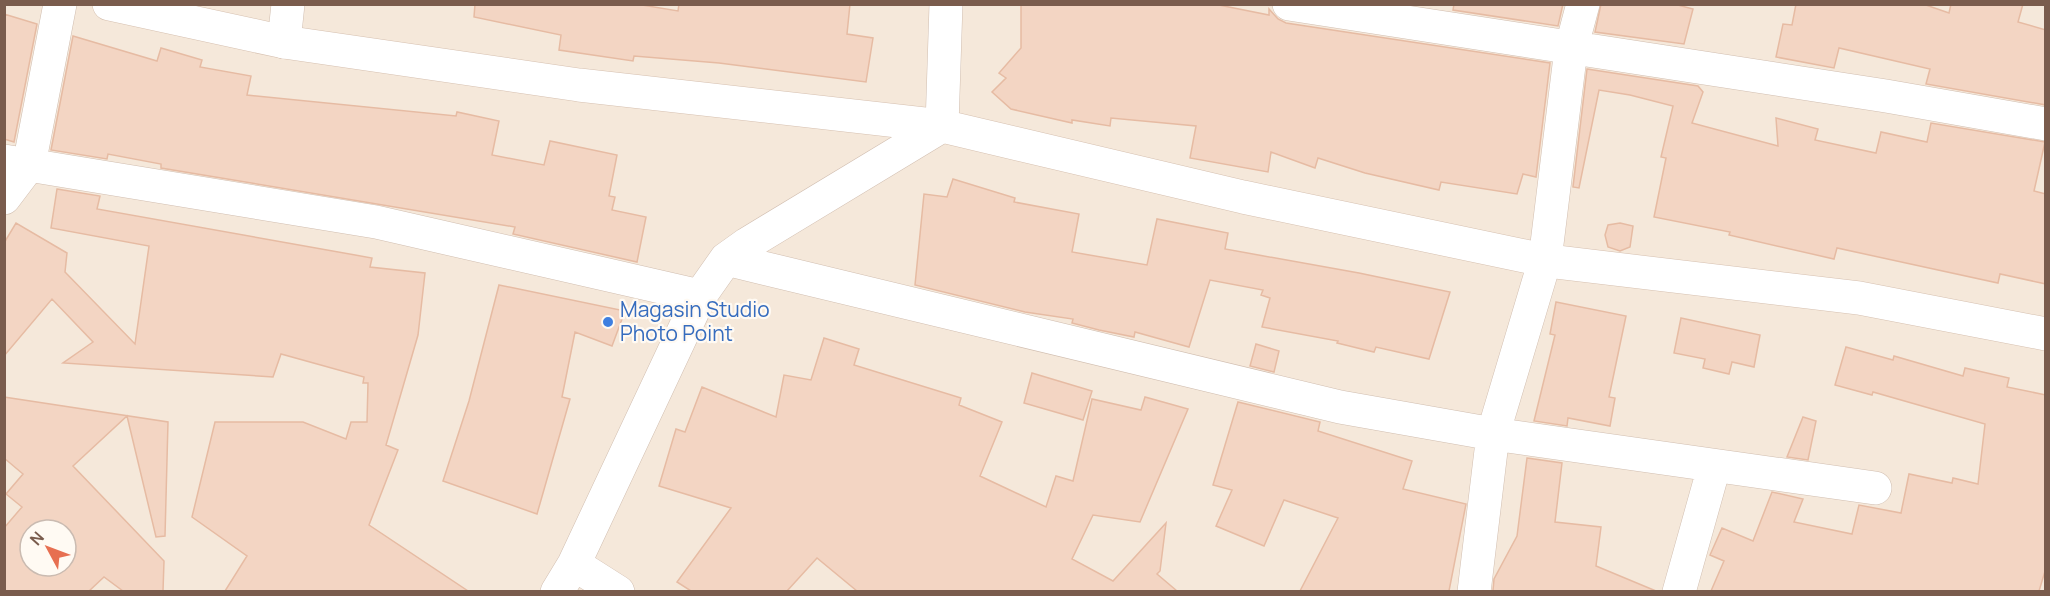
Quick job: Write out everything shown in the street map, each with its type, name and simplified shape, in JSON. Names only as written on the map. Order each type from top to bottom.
[{"type":"street","points":[[4,198],[17,163],[60,4]]},
{"type":"street","points":[[109,4],[284,42],[579,85],[942,126],[1243,197],[1545,260],[1859,298],[2046,334]]},
{"type":"street","points":[[284,42],[288,4]]},
{"type":"street","points":[[942,126],[946,4]]},
{"type":"street","points":[[1289,4],[1886,96],[2046,124]]},
{"type":"street","points":[[1474,591],[1493,434],[1545,260],[1571,49],[1583,4]]},
{"type":"street","points":[[557,591],[574,564],[700,296],[726,259],[942,126]]},
{"type":"street","points":[[17,163],[376,222],[700,296]]},
{"type":"street","points":[[726,259],[1340,407],[1493,434],[1875,488]]},
{"type":"street","points":[[1679,591],[1714,467]]},
{"type":"street","points":[[574,564],[618,591]]},
{"type":"shaded area","points":[[4,5],[2045,5],[2045,591],[5,591]]},
{"type":"building","points":[[475,4],[636,4],[678,11],[679,4],[850,4],[847,34],[873,38],[866,82],[719,63],[634,56],[633,61],[559,50],[561,35],[474,17]]},
{"type":"building","points":[[1021,4],[1214,4],[1269,15],[1269,9],[1278,19],[1286,23],[1550,63],[1536,177],[1523,174],[1517,194],[1441,182],[1439,190],[1365,173],[1318,158],[1315,168],[1271,152],[1268,172],[1190,158],[1196,126],[1111,118],[1110,126],[1072,120],[1072,123],[1011,109],[992,92],[1006,78],[999,73],[1021,48]]},
{"type":"building","points":[[1454,4],[1563,4],[1558,26],[1453,10]]},
{"type":"building","points":[[1601,4],[1674,4],[1693,9],[1684,44],[1595,32]]},
{"type":"building","points":[[1796,4],[1923,4],[1949,13],[1951,4],[2023,4],[2018,22],[2046,30],[2046,105],[1926,84],[1930,69],[1839,48],[1834,68],[1776,57],[1783,24],[1792,25]]},
{"type":"building","points":[[4,14],[37,24],[14,142],[4,139]]},
{"type":"building","points":[[73,36],[157,61],[161,48],[202,60],[200,67],[251,76],[247,95],[456,116],[457,112],[499,121],[492,155],[544,165],[550,141],[617,155],[609,196],[615,197],[612,210],[646,217],[637,262],[513,234],[515,227],[161,168],[161,164],[108,154],[107,159],[51,150]]},
{"type":"building","points":[[1587,69],[1698,86],[1703,92],[1692,123],[1778,146],[1776,118],[1818,129],[1815,140],[1876,153],[1881,132],[1927,142],[1931,123],[2045,142],[2034,191],[2046,194],[2046,284],[2000,274],[1998,283],[1837,248],[1834,259],[1729,235],[1730,232],[1654,217],[1666,158],[1661,157],[1673,106],[1630,95],[1599,90],[1579,188],[1573,187]]},
{"type":"building","points":[[953,179],[1015,198],[1014,202],[1079,214],[1072,252],[1147,265],[1157,219],[1228,233],[1225,249],[1450,292],[1429,359],[1376,347],[1374,352],[1337,343],[1338,341],[1262,327],[1270,298],[1261,295],[1263,290],[1210,280],[1189,347],[1135,332],[1134,337],[1099,330],[1072,323],[1073,319],[1025,312],[915,285],[924,194],[947,197]]},
{"type":"building","points":[[57,189],[100,196],[97,209],[372,258],[370,267],[425,273],[418,335],[386,445],[398,450],[369,525],[468,591],[225,591],[247,556],[192,517],[215,422],[303,422],[346,439],[351,422],[367,422],[368,383],[363,383],[364,377],[281,354],[273,377],[63,363],[93,342],[52,299],[4,356],[4,243],[16,223],[67,253],[65,272],[135,344],[149,246],[51,228]]},
{"type":"building","points":[[1620,223],[1633,226],[1630,247],[1620,251],[1608,247],[1605,235],[1608,225]]},
{"type":"building","points":[[499,285],[625,311],[612,346],[575,332],[562,397],[570,399],[537,514],[443,481],[469,401]]},
{"type":"building","points":[[1556,302],[1626,316],[1609,397],[1615,398],[1610,426],[1568,418],[1567,426],[1534,421],[1555,335],[1550,334]]},
{"type":"building","points":[[1681,318],[1760,335],[1754,367],[1732,362],[1729,374],[1703,368],[1705,359],[1674,353]]},
{"type":"building","points":[[824,338],[859,349],[854,365],[961,398],[959,405],[1002,422],[980,476],[1046,507],[1056,476],[1073,481],[1092,399],[1141,410],[1145,397],[1188,409],[1140,522],[1093,515],[1072,559],[1113,581],[1166,523],[1160,571],[1157,574],[1177,591],[857,591],[817,558],[787,591],[691,591],[677,582],[731,508],[659,486],[676,429],[685,432],[702,387],[776,417],[784,375],[811,380]]},
{"type":"building","points":[[1256,344],[1279,351],[1274,372],[1250,366]]},
{"type":"building","points":[[1846,347],[1893,360],[1894,356],[1963,376],[1965,368],[2009,378],[2007,387],[2046,395],[2046,568],[2039,591],[1711,591],[1724,561],[1710,555],[1722,528],[1753,541],[1772,492],[1803,499],[1794,522],[1852,534],[1859,505],[1901,513],[1909,474],[1952,483],[1953,478],[1978,484],[1985,424],[1873,392],[1872,395],[1835,385]]},
{"type":"building","points":[[1032,373],[1092,391],[1083,420],[1024,403]]},
{"type":"building","points":[[4,397],[168,422],[165,536],[156,537],[127,416],[73,466],[164,561],[163,591],[123,591],[104,577],[89,591],[4,591],[4,528],[22,507],[6,494],[23,474],[4,458]]},
{"type":"building","points":[[1238,402],[1320,422],[1318,431],[1412,461],[1403,489],[1466,504],[1449,591],[1300,591],[1338,518],[1284,500],[1264,546],[1216,526],[1232,490],[1213,485]]},
{"type":"building","points":[[1803,417],[1816,421],[1808,460],[1787,457]]},
{"type":"building","points":[[1527,458],[1562,463],[1555,522],[1601,527],[1596,566],[1656,591],[1493,591],[1494,579],[1517,536]]},
{"type":"place","name":"Magasin Studio Photo Point","points":[[608,322]]}]
